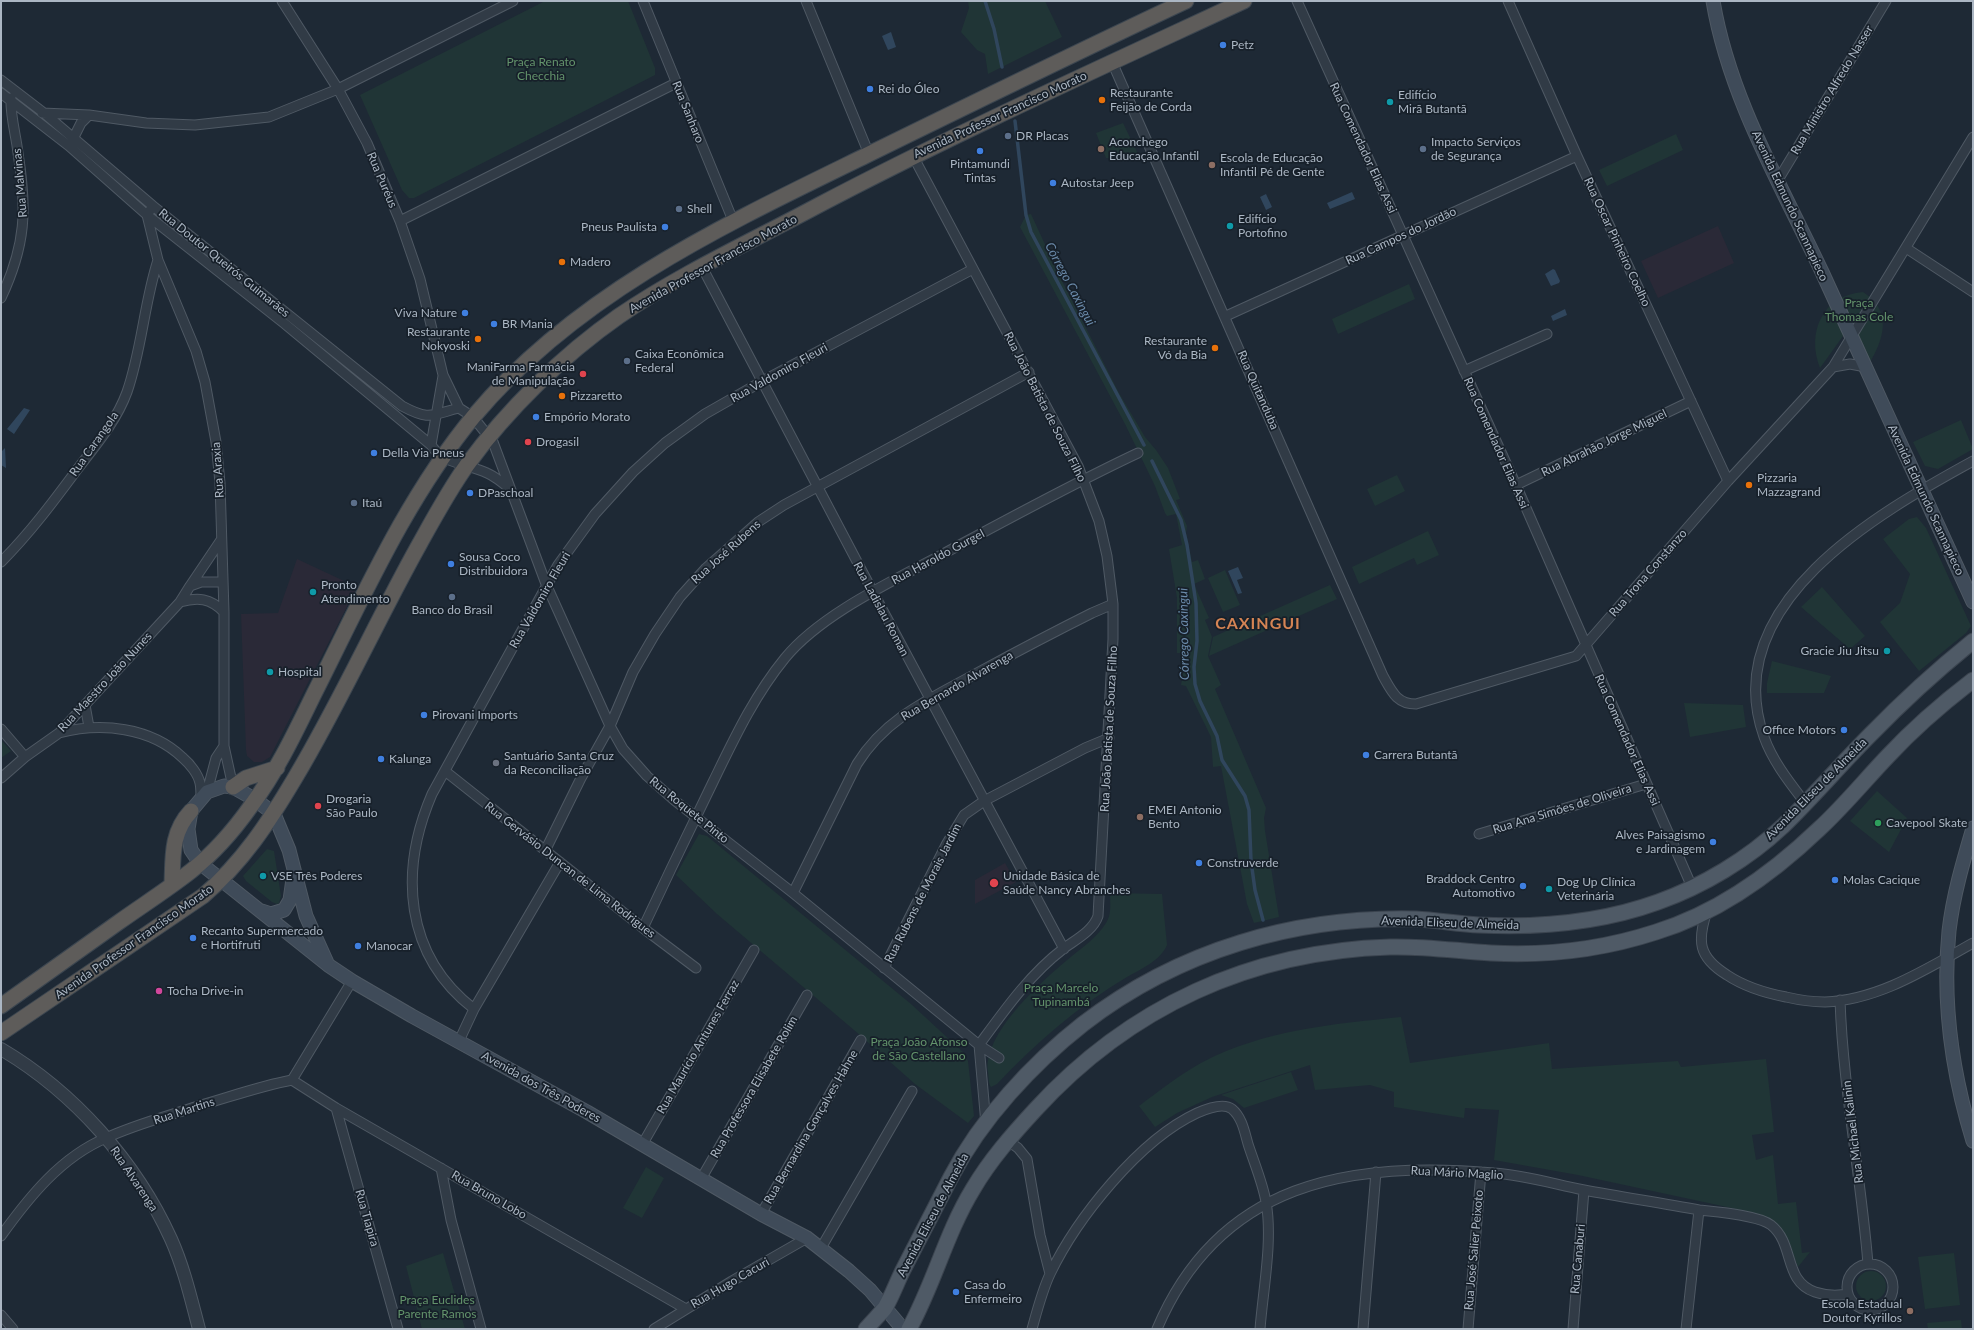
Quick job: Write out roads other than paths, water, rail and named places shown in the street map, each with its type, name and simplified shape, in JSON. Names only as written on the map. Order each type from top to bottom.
[{"type":"highway","name":"Avenida Professor Francisco Morato","points":[[1,1006],[172,884],[200,863],[222,842],[256,800],[277,768],[388,548],[410,509],[443,458],[473,417],[536,352],[594,305],[669,257],[869,154],[1043,67],[1186,1]]},
{"type":"highway","name":"Avenida Professor Francisco Morato","points":[[1,1033],[139,941],[203,896],[222,880],[260,834],[274,814],[317,742],[399,582],[466,466],[534,388],[581,345],[616,318],[702,267],[913,156],[1244,1]]},
{"type":"highway","points":[[232,787],[246,778],[277,768]]},
{"type":"highway","points":[[172,884],[175,836],[179,827],[191,811]]},
{"type":"main road","name":"Avenida Edmundo Scannapieco","points":[[1713,1],[1718,30],[1732,76],[1748,117],[1866,367],[1973,602]]},
{"type":"main road","name":"Avenida Eliseu de Almeida","points":[[866,1329],[885,1307],[953,1173],[986,1124],[1050,1052],[1085,1022],[1131,991],[1180,964],[1223,947],[1287,930],[1350,920],[1418,919],[1477,925],[1532,926],[1570,924],[1612,916],[1652,904],[1692,887],[1729,867],[1758,847],[1780,829],[1806,804],[1870,735],[1940,669],[1973,641]]},
{"type":"main road","name":"Avenida Eliseu de Almeida","points":[[909,1329],[919,1311],[945,1247],[971,1190],[1007,1140],[1055,1088],[1091,1055],[1131,1026],[1176,1000],[1223,979],[1291,958],[1354,949],[1430,948],[1532,954],[1610,944],[1657,932],[1707,911],[1754,883],[1790,856],[1822,826],[1910,734],[1938,708],[1973,680]]},
{"type":"main road","points":[[200,863],[191,850],[188,829],[191,811],[204,795],[224,786],[232,787],[256,800],[274,814],[284,836],[310,926],[328,965]]},
{"type":"main road","points":[[1973,828],[1955,897],[1948,957],[1950,1032],[1957,1084],[1969,1110],[1973,1141]]},
{"type":"main road","name":"Avenida dos Três Poderes","points":[[200,863],[328,965],[352,981],[642,1144],[761,1214],[807,1238],[850,1271],[885,1307],[903,1329]]},
{"type":"main road","points":[[262,912],[271,914],[284,910],[293,891],[294,869]]},
{"type":"street","name":"Rua Puréus","points":[[282,1],[338,89],[367,143],[400,221],[420,279],[443,375],[459,408]]},
{"type":"street","points":[[31,117],[44,113],[89,115],[146,123],[195,125],[269,117],[338,89],[513,1]]},
{"type":"street","name":"Rua Sanharo","points":[[643,1],[734,223]]},
{"type":"street","points":[[806,1],[869,154]]},
{"type":"street","name":"Rua Comendador Elias Assi","points":[[1297,1],[1516,485],[1585,646],[1613,704],[1646,784],[1692,887]]},
{"type":"street","name":"Rua Oscar Pinheiro Coelho","points":[[1508,1],[1577,156],[1728,482]]},
{"type":"street","name":"Rua Ministro Alfredo Nasser","points":[[1778,180],[1886,1]]},
{"type":"street","name":"Rua Quitanduba","points":[[1112,62],[1226,316],[1383,676],[1394,696],[1408,704],[1416,704]]},
{"type":"street","name":"Rua Doutor Queirós Guimarães","points":[[1,80],[44,113],[71,142],[147,214],[285,324],[431,445]]},
{"type":"street","points":[[400,221],[676,83]]},
{"type":"street","name":"Rua Malvinas","points":[[1,298],[12,274],[21,244],[24,212],[22,175],[10,100],[12,89]]},
{"type":"street","name":"Rua Doutor Queirós Guimarães","points":[[1,93],[31,117],[71,142],[153,206],[402,406],[416,414],[426,416],[437,416],[459,408]]},
{"type":"street","points":[[71,142],[81,123],[89,115]]},
{"type":"street","name":"Rua Trona Constanzo","points":[[1416,704],[1576,656],[1728,482],[1833,367],[1973,137]]},
{"type":"street","name":"Rua João Batista de Souza Filho","points":[[913,156],[1029,372],[1084,479],[1099,521],[1108,556],[1113,604],[1109,738],[1098,916],[1091,927],[1035,974],[1006,1008],[979,1045]]},
{"type":"street","name":"Rua Campos do Jordão","points":[[1226,316],[1577,156]]},
{"type":"street","points":[[147,214],[153,206]]},
{"type":"street","name":"Rua Araxia","points":[[147,214],[158,260],[196,351],[205,382],[216,442],[220,483],[224,612],[224,746],[232,787]]},
{"type":"street","points":[[155,250],[161,225]]},
{"type":"street","points":[[1906,248],[1973,292]]},
{"type":"street","name":"Rua Carangola","points":[[1,562],[48,508],[106,432],[117,413],[126,394],[136,366],[149,291],[158,260]]},
{"type":"street","name":"Rua Ladislau Roman","points":[[702,267],[816,486],[1064,949]]},
{"type":"street","name":"Rua Valdomiro Fleuri","points":[[474,1009],[445,983],[435,969],[425,948],[415,910],[412,866],[414,851],[424,811],[546,584],[595,514],[634,472],[665,443],[687,426],[762,382],[973,269]]},
{"type":"street","points":[[1464,371],[1547,334]]},
{"type":"street","points":[[1833,367],[1850,364],[1866,367]]},
{"type":"street","name":"Rua José Rubens","points":[[545,851],[581,778],[610,726],[633,672],[651,640],[692,581],[758,522],[784,505],[816,486],[1029,372]]},
{"type":"street","name":"Rua Puréus","points":[[431,445],[443,375]]},
{"type":"street","name":"Rua Abrahão Jorge Miguel","points":[[1516,485],[1691,401]]},
{"type":"street","points":[[459,408],[473,417]]},
{"type":"street","name":"Rua Roquete Pinto","points":[[473,417],[490,437],[499,456],[546,584],[610,726],[623,749],[647,776],[674,800],[696,815],[979,1045],[999,1058]]},
{"type":"street","points":[[431,445],[443,458],[497,478],[510,489]]},
{"type":"street","name":"Rua Haroldo Gurgel","points":[[643,928],[696,815],[744,720],[770,677],[786,656],[814,631],[873,592],[1084,479],[1138,453]]},
{"type":"street","points":[[1806,804],[1773,757],[1764,737],[1757,710],[1755,680],[1760,654],[1772,625],[1789,598],[1816,567],[1850,538],[1921,490],[1973,460]]},
{"type":"street","name":"Rua Maestro João Nunes","points":[[1,778],[25,757],[59,733],[85,705],[180,602],[221,540]]},
{"type":"street","points":[[190,586],[202,582],[222,582]]},
{"type":"street","points":[[180,602],[201,598],[212,602],[224,612]]},
{"type":"street","name":"Rua Bernardo Alvarenga","points":[[793,893],[842,792],[866,750],[887,727],[930,699],[1085,616],[1113,604]]},
{"type":"street","points":[[85,705],[89,727]]},
{"type":"street","points":[[59,733],[89,727],[128,731],[148,735],[174,749],[186,760],[196,774],[204,795]]},
{"type":"street","points":[[1,729],[25,757]]},
{"type":"street","name":"Rua Rubens de Morais Jardim","points":[[884,968],[957,824],[964,815],[984,801],[1085,748],[1109,738]]},
{"type":"street","name":"Rua Araxia","points":[[204,795],[216,758],[224,746]]},
{"type":"street","name":"Rua Gervásio Duncan de Lima Rodrigues","points":[[445,771],[643,928],[696,968]]},
{"type":"street","name":"Rua Ana Simões de Oliveira","points":[[1479,834],[1646,784]]},
{"type":"street","points":[[459,1041],[474,1009],[560,862]]},
{"type":"street","points":[[1707,911],[1700,938],[1703,952],[1724,974],[1757,991],[1808,1001],[1840,1000],[1884,988],[1914,976],[1973,943]]},
{"type":"street","name":"Rua Maurício Antunes Ferraz","points":[[642,1144],[754,950]]},
{"type":"street","points":[[292,1080],[352,981]]},
{"type":"street","name":"Rua Professora Elisabete Rolim","points":[[701,1179],[807,995]]},
{"type":"street","name":"Rua Michael Kalinin","points":[[1840,1000],[1841,1027],[1868,1264]]},
{"type":"street","name":"Rua Bernardina Gonçalves Hahne","points":[[761,1214],[861,1040]]},
{"type":"street","points":[[979,1045],[986,1124]]},
{"type":"street","name":"Rua Alvarenga","points":[[1,1049],[46,1080],[71,1102],[124,1160],[156,1210],[171,1240],[185,1279],[200,1329]]},
{"type":"street","name":"Rua Bruno Lobo","points":[[292,1080],[336,1108],[686,1309]]},
{"type":"street","name":"Rua Martins","points":[[1,1236],[25,1202],[54,1174],[82,1151],[105,1138],[271,1084],[292,1080]]},
{"type":"street","points":[[821,1248],[912,1091]]},
{"type":"street","points":[[1032,1329],[1050,1274],[1084,1219],[1121,1173],[1176,1124],[1201,1111],[1224,1107],[1229,1107],[1237,1114],[1242,1125],[1266,1202],[1268,1238],[1260,1329]]},
{"type":"street","name":"Rua Tiapira","points":[[336,1108],[398,1329]]},
{"type":"street","points":[[1007,1140],[1018,1148],[1026,1159],[1040,1235],[1050,1274]]},
{"type":"street","points":[[441,1168],[451,1220],[481,1329]]},
{"type":"street","name":"Rua Mário Maglio","points":[[1157,1329],[1165,1310],[1199,1259],[1230,1228],[1266,1202],[1305,1187],[1326,1181],[1376,1172],[1425,1169],[1481,1172],[1546,1181],[1584,1190],[1746,1217],[1770,1224],[1782,1239],[1792,1270],[1803,1286],[1825,1295],[1848,1294]]},
{"type":"street","points":[[1363,1329],[1376,1172]]},
{"type":"street","name":"Rua José Salier Peixoto","points":[[1468,1329],[1481,1172]]},
{"type":"street","name":"Rua Canaburi","points":[[1572,1329],[1584,1190]]},
{"type":"street","points":[[1686,1329],[1699,1210]]},
{"type":"street","name":"Rua Hugo Cacuri","points":[[654,1329],[807,1238]]},
{"type":"street","points":[[1868,1264],[1876,1265],[1889,1274],[1894,1289],[1892,1297],[1880,1308],[1865,1310],[1852,1301],[1848,1294],[1849,1278],[1857,1269],[1868,1264]]},
{"type":"street","points":[[1,1316],[13,1329]]},
{"type":"water","points":[[891,32],[896,47],[888,50],[882,36]]},
{"type":"water","points":[[1352,192],[1355,199],[1330,209],[1327,203]]},
{"type":"water","points":[[1266,194],[1272,207],[1266,210],[1260,197]]},
{"type":"water","points":[[1553,269],[1555,270],[1560,281],[1559,283],[1551,286],[1545,274]]},
{"type":"water","points":[[1565,309],[1567,315],[1553,321],[1551,316]]},
{"type":"water","points":[[24,408],[30,410],[14,434],[7,429]]},
{"type":"water","points":[[5,448],[6,468],[1,465],[1,452]]},
{"type":"water","points":[[1238,567],[1243,578],[1237,580],[1242,593],[1238,594],[1228,571]]},
{"type":"waterway","name":"Córrego Caxingui","points":[[985,1],[994,29],[1002,67]]},
{"type":"waterway","name":"Córrego Caxingui","points":[[1015,121],[1026,215],[1031,232],[1144,445]]},
{"type":"waterway","name":"Córrego Caxingui","points":[[1152,461],[1181,520],[1187,545],[1196,603],[1197,641],[1194,667],[1195,684],[1200,701],[1217,736],[1222,760],[1245,796],[1249,810],[1251,861],[1255,890],[1263,920]]},
{"type":"place","name":"Petz","points":[[1223,45]]},
{"type":"place","name":"Rei do Óleo","points":[[870,89]]},
{"type":"place","name":"Restaurante Feijão de Corda","points":[[1102,100]]},
{"type":"place","name":"Edifício Mirã Butantã","points":[[1390,102]]},
{"type":"place","name":"DR Placas","points":[[1008,136]]},
{"type":"place","name":"Aconchego Educação Infantil","points":[[1101,149]]},
{"type":"place","name":"Impacto Serviços de Segurança","points":[[1423,149]]},
{"type":"place","name":"Pintamundi Tintas","points":[[980,151]]},
{"type":"place","name":"Escola de Educação Infantil Pé de Gente","points":[[1212,165]]},
{"type":"place","name":"Autostar Jeep","points":[[1053,183]]},
{"type":"place","name":"Shell","points":[[679,209]]},
{"type":"place","name":"Edifício Portofino","points":[[1230,226]]},
{"type":"place","name":"Pneus Paulista","points":[[665,227]]},
{"type":"place","name":"Madero","points":[[562,262]]},
{"type":"place","name":"Viva Nature","points":[[465,313]]},
{"type":"place","name":"BR Mania","points":[[494,324]]},
{"type":"place","name":"Restaurante Nokyoski","points":[[478,339]]},
{"type":"place","name":"Restaurante Vó da Bia","points":[[1215,348]]},
{"type":"place","name":"Caixa Econômica Federal","points":[[627,361]]},
{"type":"place","name":"ManiFarma Farmácia de Manipulação","points":[[583,374]]},
{"type":"place","name":"Pizzaretto","points":[[562,396]]},
{"type":"place","name":"Empório Morato","points":[[536,417]]},
{"type":"place","name":"Drogasil","points":[[528,442]]},
{"type":"place","name":"Della Via Pneus","points":[[374,453]]},
{"type":"place","name":"Pizzaria Mazzagrand","points":[[1749,485]]},
{"type":"place","name":"DPaschoal","points":[[470,493]]},
{"type":"place","name":"Itaú","points":[[354,503]]},
{"type":"place","name":"Sousa Coco Distribuidora","points":[[451,564]]},
{"type":"place","name":"Pronto Atendimento","points":[[313,592]]},
{"type":"place","name":"Banco do Brasil","points":[[452,597]]},
{"type":"place","name":"Gracie Jiu Jitsu","points":[[1887,651]]},
{"type":"place","name":"Hospital","points":[[270,672]]},
{"type":"place","name":"Pirovani Imports","points":[[424,715]]},
{"type":"place","name":"Office Motors","points":[[1844,730]]},
{"type":"place","name":"Carrera Butantã","points":[[1366,755]]},
{"type":"place","name":"Kalunga","points":[[381,759]]},
{"type":"place","name":"Santuário Santa Cruz da Reconciliação","points":[[496,763]]},
{"type":"place","name":"Drogaria São Paulo","points":[[318,806]]},
{"type":"place","name":"EMEI Antonio Bento","points":[[1140,817]]},
{"type":"place","name":"Cavepool Skate","points":[[1878,823]]},
{"type":"place","name":"Alves Paisagismo e Jardinagem","points":[[1713,842]]},
{"type":"place","name":"Construverde","points":[[1199,863]]},
{"type":"place","name":"VSE Três Poderes","points":[[263,876]]},
{"type":"place","name":"Molas Cacique","points":[[1835,880]]},
{"type":"place","name":"Unidade Básica de Saúde Nancy Abranches","points":[[994,883]]},
{"type":"place","name":"Braddock Centro Automotivo","points":[[1523,886]]},
{"type":"place","name":"Dog Up Clínica Veterinária","points":[[1549,889]]},
{"type":"place","name":"Recanto Supermercado e Hortifruti","points":[[193,938]]},
{"type":"place","name":"Manocar","points":[[358,946]]},
{"type":"place","name":"Tocha Drive-in","points":[[159,991]]},
{"type":"place","name":"Casa do Enfermeiro","points":[[956,1292]]},
{"type":"place","name":"Escola Estadual Doutor Kyrillos","points":[[1910,1311]]},
{"type":"district","name":"CAXINGUI","points":[[1258,624]]},
{"type":"park label","name":"Praça Renato Checchia","points":[[541,69]]},
{"type":"park label","name":"Praça Thomas Cole","points":[[1859,310]]},
{"type":"park label","name":"Praça Marcelo Tupinambá","points":[[1061,995]]},
{"type":"park label","name":"Praça João Afonso de São Castellano","points":[[919,1049]]},
{"type":"park label","name":"Praça Euclides Parente Ramos","points":[[437,1307]]}]
